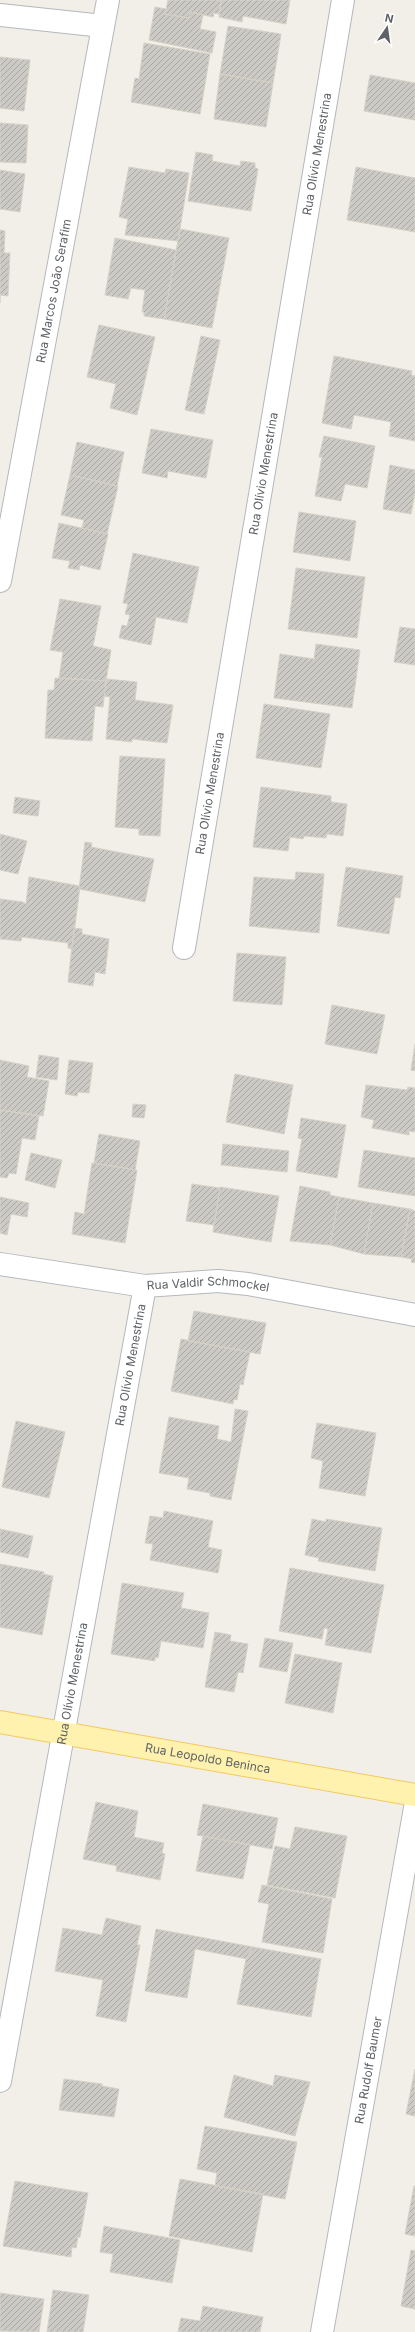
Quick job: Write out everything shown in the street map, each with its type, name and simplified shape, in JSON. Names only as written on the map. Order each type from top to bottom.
[{"type":"main road","name":"Rua Leopoldo Beninca","points":[[0,1722],[415,1795]]},
{"type":"street","name":"Rua Marcos João Serafim","points":[[0,581],[108,0]]},
{"type":"street","name":"Rua Olívio Menestrina","points":[[184,948],[343,0]]},
{"type":"street","points":[[0,15],[103,26]]},
{"type":"street","name":"Rua Valdir Schmockel","points":[[0,1264],[146,1286],[218,1281],[415,1315]]},
{"type":"street","name":"Rua Olívio Menestrina","points":[[0,2081],[146,1286]]},
{"type":"street","name":"Rua Rudolf Baumer","points":[[322,2332],[415,1808]]},
{"type":"building","points":[[168,0],[221,0],[219,14],[214,13],[213,17],[190,12],[189,18],[165,14]]},
{"type":"building","points":[[221,0],[290,0],[286,24],[243,16],[242,22],[219,17]]},
{"type":"building","points":[[155,7],[166,9],[165,14],[189,18],[190,12],[203,15],[200,29],[216,32],[212,53],[149,40]]},
{"type":"building","points":[[228,26],[281,34],[273,83],[220,74]]},
{"type":"building","points":[[144,43],[210,54],[200,114],[131,102],[135,78],[139,79]]},
{"type":"building","points":[[0,57],[30,60],[24,111],[0,108]]},
{"type":"building","points":[[220,74],[273,83],[266,127],[214,119]]},
{"type":"building","points":[[370,75],[415,83],[415,120],[364,111]]},
{"type":"building","points":[[0,123],[28,125],[26,163],[0,162]]},
{"type":"building","points":[[196,152],[213,155],[212,161],[240,166],[241,161],[255,163],[255,168],[258,169],[251,211],[188,201]]},
{"type":"building","points":[[129,167],[165,173],[166,169],[189,173],[178,241],[125,235],[128,219],[119,217]]},
{"type":"building","points":[[356,167],[415,178],[415,232],[347,220]]},
{"type":"building","points":[[0,170],[25,174],[20,212],[0,209]]},
{"type":"building","points":[[180,229],[229,238],[212,328],[164,319]]},
{"type":"building","points":[[0,230],[5,231],[4,253],[10,253],[8,296],[0,295]]},
{"type":"building","points":[[115,238],[176,250],[164,319],[144,316],[144,312],[142,312],[145,290],[131,288],[128,299],[105,295]]},
{"type":"building","points":[[99,325],[155,337],[137,415],[110,408],[116,384],[87,377]]},
{"type":"building","points":[[201,336],[220,340],[204,414],[185,410]]},
{"type":"building","points":[[334,356],[412,371],[411,375],[415,376],[415,441],[389,436],[391,422],[354,415],[351,429],[322,423]]},
{"type":"building","points":[[151,429],[213,440],[206,478],[168,471],[167,478],[142,473]]},
{"type":"building","points":[[324,436],[375,446],[367,488],[345,484],[341,501],[315,496],[322,457],[319,457]]},
{"type":"building","points":[[77,442],[124,452],[117,486],[70,475]]},
{"type":"building","points":[[390,465],[415,470],[415,493],[411,514],[383,509]]},
{"type":"building","points":[[70,475],[118,486],[107,534],[82,528],[84,520],[61,515]]},
{"type":"building","points":[[299,512],[356,521],[350,561],[293,552]]},
{"type":"building","points":[[59,523],[108,534],[100,570],[80,565],[79,570],[68,568],[70,561],[52,558]]},
{"type":"building","points":[[133,553],[199,567],[187,623],[156,617],[151,645],[119,638],[122,625],[127,626],[130,615],[125,614],[128,604],[123,603]]},
{"type":"building","points":[[296,568],[365,577],[357,638],[288,629]]},
{"type":"building","points":[[60,599],[101,606],[93,646],[111,650],[106,681],[59,678],[63,652],[50,650]]},
{"type":"building","points":[[400,627],[415,629],[415,665],[394,662]]},
{"type":"building","points":[[316,644],[360,650],[352,708],[274,698],[280,654],[314,659]]},
{"type":"building","points":[[55,678],[106,681],[103,707],[95,706],[92,741],[45,738],[48,690],[54,690]]},
{"type":"building","points":[[107,679],[137,682],[135,700],[173,705],[167,743],[132,739],[132,742],[106,739],[110,697],[104,696]]},
{"type":"building","points":[[264,704],[330,714],[321,768],[256,758]]},
{"type":"building","points":[[120,756],[165,759],[160,836],[139,835],[139,829],[115,827]]},
{"type":"building","points":[[261,787],[331,796],[331,802],[347,804],[343,836],[327,834],[326,838],[304,836],[303,839],[290,837],[288,851],[253,847]]},
{"type":"building","points":[[15,797],[40,801],[38,816],[13,813]]},
{"type":"building","points":[[0,834],[27,841],[18,874],[0,870]]},
{"type":"building","points":[[85,842],[92,843],[91,847],[154,859],[145,902],[79,889]]},
{"type":"building","points":[[346,867],[403,876],[400,898],[395,897],[389,934],[337,926]]},
{"type":"building","points":[[296,872],[324,874],[319,933],[249,926],[254,877],[295,880]]},
{"type":"building","points":[[29,877],[80,886],[72,949],[68,948],[68,943],[22,937],[21,941],[0,939],[0,899],[23,902],[26,904]]},
{"type":"building","points":[[74,928],[82,929],[82,934],[109,939],[105,974],[95,972],[93,986],[68,982]]},
{"type":"building","points":[[237,953],[286,957],[282,1005],[233,1001]]},
{"type":"building","points":[[332,1005],[385,1015],[377,1054],[325,1044]]},
{"type":"building","points":[[415,1044],[415,1071],[411,1070]]},
{"type":"building","points":[[39,1055],[59,1058],[57,1080],[36,1077]]},
{"type":"building","points":[[0,1060],[29,1066],[27,1077],[49,1081],[43,1116],[0,1110]]},
{"type":"building","points":[[69,1060],[93,1063],[89,1093],[78,1092],[77,1096],[65,1094]]},
{"type":"building","points":[[235,1074],[293,1085],[284,1134],[226,1122]]},
{"type":"building","points":[[366,1085],[407,1090],[408,1087],[415,1088],[415,1132],[409,1131],[409,1135],[372,1128],[374,1120],[361,1117]]},
{"type":"building","points":[[133,1104],[146,1105],[144,1118],[132,1117]]},
{"type":"building","points":[[0,1110],[39,1116],[35,1140],[22,1138],[16,1174],[9,1173],[7,1178],[0,1177]]},
{"type":"building","points":[[301,1118],[346,1125],[337,1178],[296,1171],[302,1139],[298,1138]]},
{"type":"building","points":[[99,1134],[140,1141],[135,1170],[94,1163]]},
{"type":"building","points":[[223,1144],[289,1151],[287,1172],[221,1165]]},
{"type":"building","points":[[364,1150],[415,1158],[415,1196],[358,1187]]},
{"type":"building","points":[[31,1153],[62,1160],[55,1188],[25,1180]]},
{"type":"building","points":[[92,1163],[137,1170],[125,1243],[72,1234],[75,1212],[84,1214]]},
{"type":"building","points":[[192,1184],[220,1188],[214,1225],[186,1221]]},
{"type":"building","points":[[300,1186],[330,1192],[330,1195],[339,1197],[330,1245],[290,1241]]},
{"type":"building","points":[[220,1187],[279,1196],[271,1242],[213,1232]]},
{"type":"building","points":[[0,1197],[29,1203],[27,1217],[11,1214],[7,1235],[0,1233]]},
{"type":"building","points":[[339,1197],[373,1203],[364,1254],[330,1245]]},
{"type":"building","points":[[373,1203],[410,1209],[401,1257],[364,1254]]},
{"type":"building","points":[[410,1209],[415,1211],[415,1263],[411,1262],[412,1259],[401,1257]]},
{"type":"building","points":[[194,1311],[266,1323],[260,1354],[188,1341]]},
{"type":"building","points":[[181,1339],[250,1352],[243,1385],[240,1384],[237,1400],[234,1399],[233,1404],[171,1391]]},
{"type":"building","points":[[235,1409],[248,1411],[231,1500],[210,1496],[210,1493],[187,1489],[189,1478],[159,1473],[169,1417],[219,1426],[217,1439],[231,1442]]},
{"type":"building","points":[[16,1421],[65,1432],[49,1498],[2,1487]]},
{"type":"building","points":[[317,1423],[376,1433],[365,1496],[319,1488],[323,1461],[311,1458]]},
{"type":"building","points":[[164,1511],[213,1521],[208,1547],[222,1550],[218,1573],[150,1560],[153,1544],[145,1543],[150,1516],[163,1518]]},
{"type":"building","points":[[312,1519],[326,1522],[326,1519],[382,1528],[375,1571],[318,1561],[319,1558],[305,1555]]},
{"type":"building","points":[[0,1529],[33,1536],[28,1558],[0,1552]]},
{"type":"building","points":[[0,1564],[44,1572],[43,1574],[53,1576],[42,1635],[0,1627]]},
{"type":"building","points":[[290,1568],[384,1585],[371,1653],[325,1645],[328,1629],[324,1628],[322,1639],[279,1631]]},
{"type":"building","points":[[122,1583],[184,1593],[181,1608],[209,1613],[203,1648],[161,1641],[158,1658],[155,1657],[155,1661],[111,1654]]},
{"type":"building","points":[[215,1632],[231,1635],[230,1641],[248,1644],[243,1673],[238,1672],[234,1692],[205,1687]]},
{"type":"building","points":[[265,1638],[293,1643],[287,1672],[259,1667]]},
{"type":"building","points":[[295,1654],[342,1663],[333,1713],[285,1703]]},
{"type":"building","points":[[96,1802],[138,1811],[134,1837],[164,1843],[162,1853],[165,1854],[160,1880],[116,1871],[117,1866],[83,1859]]},
{"type":"building","points":[[203,1804],[278,1818],[272,1849],[197,1835]]},
{"type":"building","points":[[295,1827],[347,1836],[335,1898],[267,1885],[275,1846],[290,1849]]},
{"type":"building","points":[[203,1836],[250,1845],[243,1879],[196,1871]]},
{"type":"building","points":[[262,1885],[332,1899],[323,1953],[262,1942],[269,1904],[258,1902]]},
{"type":"building","points":[[106,1918],[141,1926],[137,1945],[140,1945],[126,2022],[96,2016],[103,1980],[55,1971],[63,1928],[102,1935]]},
{"type":"building","points":[[156,1929],[253,1947],[247,1959],[195,1949],[187,1998],[145,1991]]},
{"type":"building","points":[[253,1947],[321,1959],[311,2017],[237,2004],[246,1959]]},
{"type":"building","points":[[415,2069],[415,2116],[406,2114]]},
{"type":"building","points":[[234,2075],[273,2086],[275,2075],[310,2082],[295,2136],[224,2117]]},
{"type":"building","points":[[64,2079],[102,2084],[102,2086],[119,2089],[114,2117],[59,2110]]},
{"type":"building","points":[[205,2126],[297,2142],[285,2199],[215,2186],[217,2173],[197,2169]]},
{"type":"building","points":[[180,2179],[263,2194],[252,2252],[169,2236]]},
{"type":"building","points":[[15,2181],[88,2193],[80,2237],[78,2237],[76,2248],[72,2247],[71,2257],[3,2246]]},
{"type":"building","points":[[415,2186],[415,2236],[405,2234]]},
{"type":"building","points":[[104,2226],[180,2240],[172,2283],[110,2272],[113,2254],[100,2252]]},
{"type":"building","points":[[411,2250],[415,2251],[415,2309],[401,2306]]},
{"type":"building","points":[[53,2290],[89,2295],[83,2332],[47,2332]]},
{"type":"building","points":[[0,2293],[44,2299],[39,2332],[0,2331]]},
{"type":"building","points":[[203,2306],[263,2317],[260,2332],[178,2332],[181,2318],[200,2321]]}]
